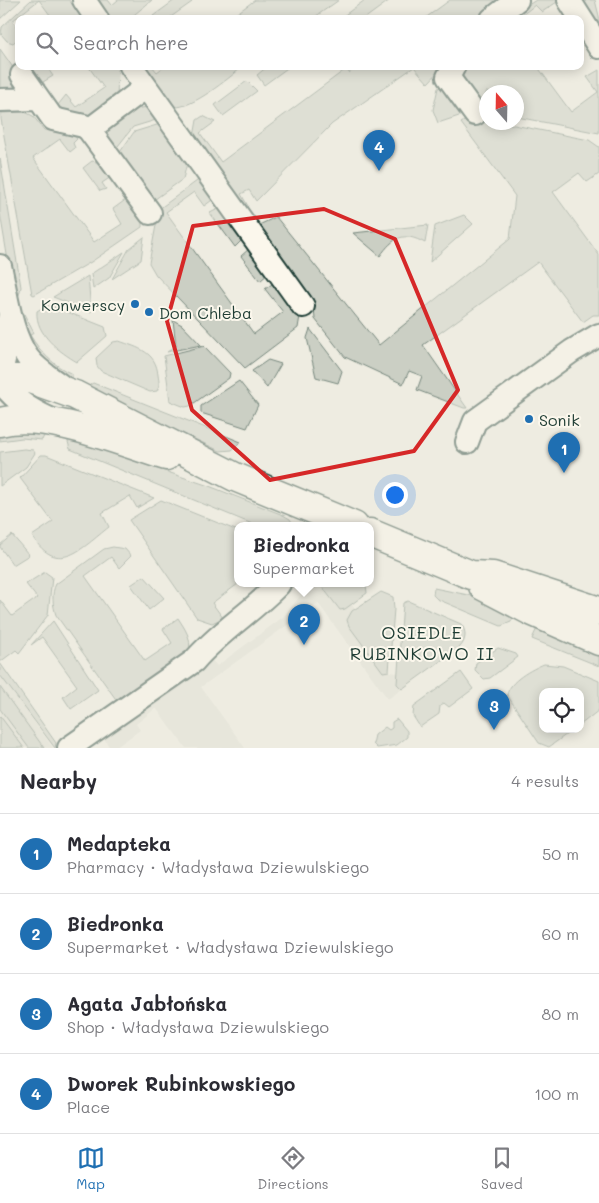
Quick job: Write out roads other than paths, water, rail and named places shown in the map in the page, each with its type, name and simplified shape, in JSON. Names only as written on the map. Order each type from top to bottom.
[{"type":"street","points":[[84,0],[94,15]]},
{"type":"street","points":[[497,15],[517,0]]},
{"type":"street","points":[[569,0],[579,15]]},
{"type":"street","points":[[584,24],[599,47]]},
{"type":"street","points":[[134,70],[303,306]]},
{"type":"street","points":[[452,70],[448,77],[475,114]]},
{"type":"street","points":[[22,75],[53,119],[84,126],[89,130],[150,213]]},
{"type":"street","points":[[89,130],[146,87]]},
{"type":"street","points":[[0,100],[38,99]]},
{"type":"street","points":[[0,266],[18,339],[28,358],[39,370],[75,395]]},
{"type":"street","points":[[9,306],[8,343],[0,379],[12,397],[26,408],[62,424],[235,477]]},
{"type":"street","points":[[467,442],[475,421],[572,351],[599,334]]},
{"type":"street","points":[[0,379],[30,379],[75,395],[314,519],[331,522]]},
{"type":"street","points":[[0,422],[26,418],[62,424]]},
{"type":"street","points":[[374,535],[471,575],[494,592],[599,641]]},
{"type":"street","points":[[471,575],[493,576],[599,611]]},
{"type":"street","points":[[69,748],[194,661],[207,645],[262,602],[275,587]]},
{"type":"place","name":"Dworek Rubinkowskiego","points":[[379,171]]},
{"type":"place","name":"Konwerscy","points":[[135,304]]},
{"type":"place","name":"Dom Chleba","points":[[149,312]]},
{"type":"place","name":"Sonik","points":[[529,419]]},
{"type":"place","name":"Medapteka","points":[[564,473]]},
{"type":"place","name":"Biedronka","points":[[304,645]]},
{"type":"place","name":"Agata Jabłońska","points":[[494,730]]},
{"type":"district","name":"OSIEDLE RUBINKOWO II","points":[[422,642]]}]
